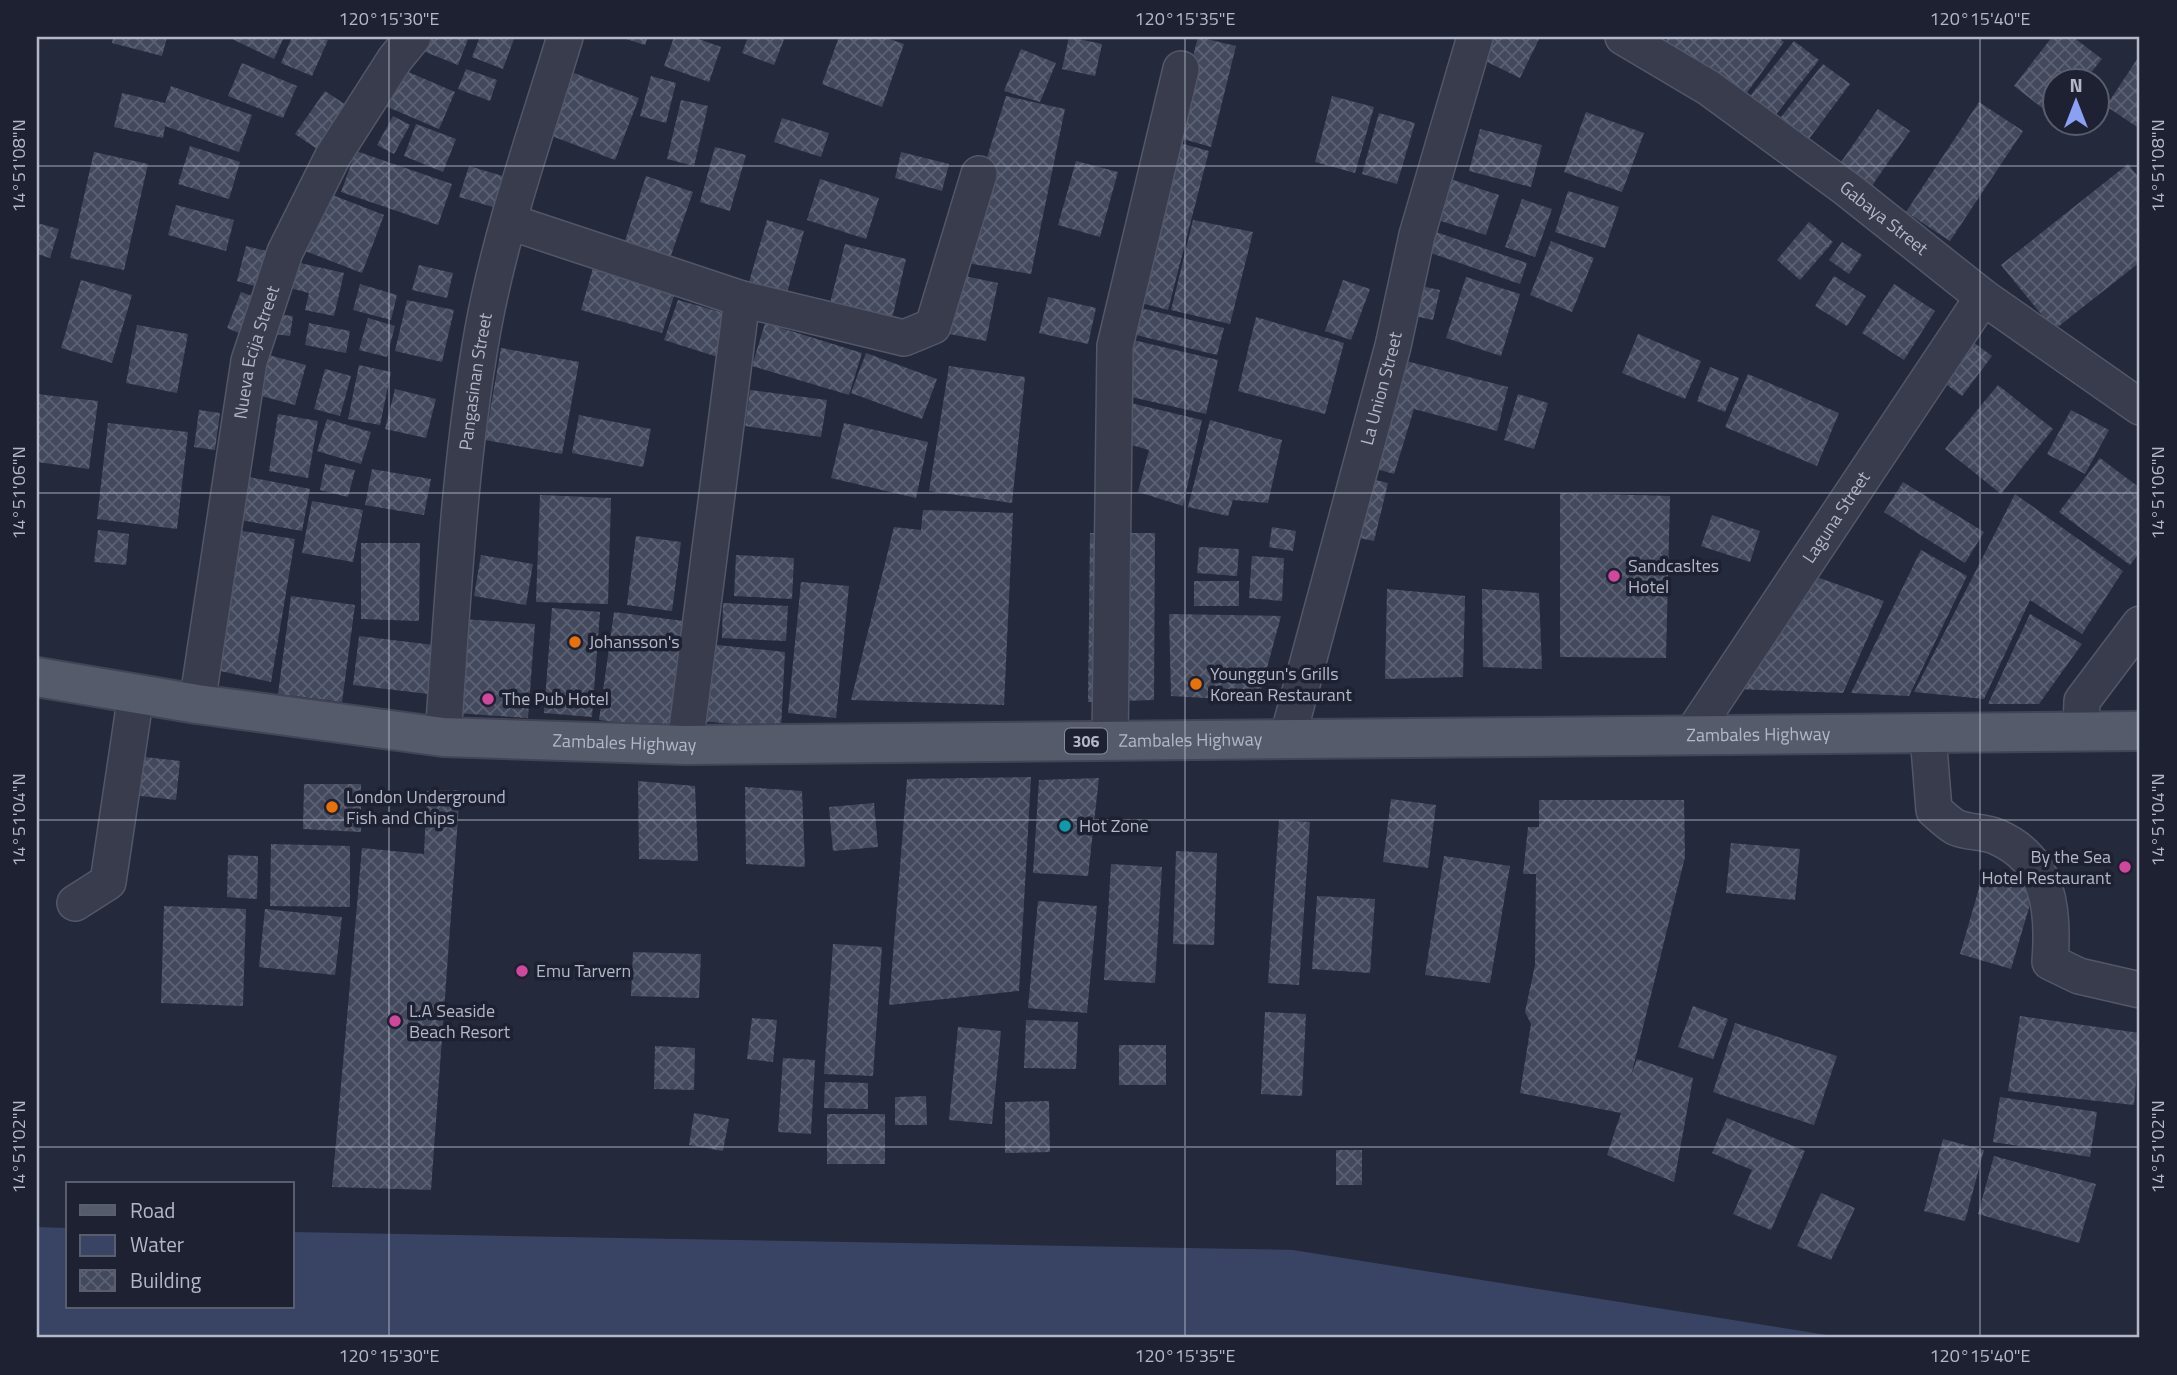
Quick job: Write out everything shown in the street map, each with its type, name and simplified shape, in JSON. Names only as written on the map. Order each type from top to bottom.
[{"type":"main road","name":"Zambales Highway","points":[[37,677],[197,704],[443,737],[685,746],[1928,736],[2081,730],[2140,731]]},
{"type":"street","name":"Nueva Ecija Street","points":[[197,704],[249,361],[285,252],[327,168],[395,59],[414,37]]},
{"type":"street","name":"Pangasinan Street","points":[[443,737],[459,501],[483,328],[510,222],[565,37]]},
{"type":"street","name":"La Union Street","points":[[1287,740],[1393,346],[1417,235],[1475,37]]},
{"type":"street","name":"Gabaya Street","points":[[1623,37],[1709,88],[1847,189],[1983,297],[2140,407]]},
{"type":"street","points":[[1110,741],[1115,345],[1181,69]]},
{"type":"street","points":[[510,222],[742,299],[904,338],[933,326],[979,174]]},
{"type":"street","name":"Laguna Street","points":[[1690,737],[1983,297]]},
{"type":"street","points":[[685,746],[742,299]]},
{"type":"street","points":[[2081,730],[2082,701],[2140,624]]},
{"type":"street","points":[[75,903],[108,881],[136,694]]},
{"type":"street","points":[[1928,736],[1934,810],[1955,827],[1996,836],[2029,857],[2047,891],[2053,930],[2050,962],[2079,976],[2140,990]]},
{"type":"water","points":[[37,1227],[66,1228],[66,1308],[294,1308],[294,1232],[1293,1250],[1846,1338],[37,1338]]},
{"type":"building","points":[[113,37],[167,37],[162,56],[112,43]]},
{"type":"building","points":[[228,37],[284,37],[274,59]]},
{"type":"building","points":[[292,37],[328,40],[312,76],[281,63]]},
{"type":"building","points":[[429,37],[469,37],[458,65],[423,51]]},
{"type":"building","points":[[480,37],[514,39],[503,69],[472,57]]},
{"type":"building","points":[[620,37],[648,37],[645,45]]},
{"type":"building","points":[[674,37],[693,37],[721,47],[709,82],[664,66]]},
{"type":"building","points":[[748,37],[785,37],[774,65],[742,53]]},
{"type":"building","points":[[839,37],[883,37],[904,44],[882,107],[822,84]]},
{"type":"building","points":[[1069,37],[1102,44],[1095,76],[1062,69]]},
{"type":"building","points":[[1198,37],[1236,46],[1211,147],[1173,136]]},
{"type":"building","points":[[1482,37],[1540,37],[1520,78],[1473,55]]},
{"type":"building","points":[[1669,37],[1778,37],[1784,42],[1743,98],[1665,42]]},
{"type":"building","points":[[2052,37],[2073,37],[2102,59],[2096,66],[2040,66],[2040,106],[2014,86]]},
{"type":"building","points":[[1794,41],[1819,60],[1771,121],[1746,101]]},
{"type":"building","points":[[1021,49],[1056,63],[1040,102],[1004,91]]},
{"type":"building","points":[[2140,55],[2140,122],[2137,127],[2110,109],[2110,100]]},
{"type":"building","points":[[242,63],[297,86],[283,118],[228,96]]},
{"type":"building","points":[[1823,64],[1850,84],[1806,143],[1777,122]]},
{"type":"building","points":[[392,65],[455,92],[439,129],[376,102]]},
{"type":"building","points":[[466,69],[497,80],[490,101],[458,89]]},
{"type":"building","points":[[574,73],[639,98],[615,160],[549,135]]},
{"type":"building","points":[[651,76],[676,83],[666,123],[640,116]]},
{"type":"building","points":[[171,86],[252,115],[239,152],[165,126],[163,138],[114,127],[122,93],[165,103]]},
{"type":"building","points":[[325,91],[349,107],[320,151],[295,134]]},
{"type":"building","points":[[1006,96],[1065,109],[1031,274],[955,261]]},
{"type":"building","points":[[1332,96],[1374,107],[1355,173],[1315,162]]},
{"type":"building","points":[[681,100],[708,106],[694,166],[667,159]]},
{"type":"building","points":[[1979,102],[2023,131],[1950,241],[1906,212]]},
{"type":"building","points":[[1878,109],[1910,131],[1864,197],[1832,175]]},
{"type":"building","points":[[1586,112],[1644,133],[1622,192],[1564,172]]},
{"type":"building","points":[[1379,113],[1415,123],[1397,184],[1362,174]]},
{"type":"building","points":[[393,116],[410,125],[394,154],[377,145]]},
{"type":"building","points":[[782,118],[829,133],[821,157],[774,142]]},
{"type":"building","points":[[416,124],[456,139],[443,172],[404,156]]},
{"type":"building","points":[[1480,129],[1542,145],[1531,187],[1469,171]]},
{"type":"building","points":[[1169,140],[1209,151],[1168,310],[1126,299]]},
{"type":"building","points":[[190,146],[240,162],[229,199],[178,184]]},
{"type":"building","points":[[715,147],[746,155],[730,211],[700,202]]},
{"type":"building","points":[[356,151],[452,184],[438,225],[341,192]]},
{"type":"building","points":[[94,152],[148,164],[124,270],[70,258]]},
{"type":"building","points":[[901,152],[949,164],[942,191],[895,178]]},
{"type":"building","points":[[1076,161],[1118,172],[1100,237],[1058,225]]},
{"type":"building","points":[[2128,164],[2140,179],[2140,262],[2054,330],[2001,265]]},
{"type":"building","points":[[469,166],[519,181],[510,212],[459,197]]},
{"type":"building","points":[[646,176],[693,192],[668,264],[622,250]]},
{"type":"building","points":[[1441,176],[1499,195],[1486,235],[1428,217]]},
{"type":"building","points":[[820,179],[879,198],[866,239],[807,220]]},
{"type":"building","points":[[322,191],[384,215],[362,273],[300,249]]},
{"type":"building","points":[[1568,191],[1619,207],[1605,248],[1555,232]]},
{"type":"building","points":[[1522,199],[1552,209],[1535,257],[1505,247]]},
{"type":"building","points":[[176,205],[234,220],[226,251],[168,235]]},
{"type":"building","points":[[767,220],[804,231],[787,293],[749,282]]},
{"type":"building","points":[[1193,220],[1253,232],[1230,324],[1171,310]]},
{"type":"building","points":[[1809,222],[1833,242],[1800,280],[1777,260]]},
{"type":"building","points":[[37,223],[59,229],[50,258],[37,254]]},
{"type":"building","points":[[1433,231],[1527,263],[1520,284],[1425,251]]},
{"type":"building","points":[[1551,241],[1594,258],[1572,312],[1530,295]]},
{"type":"building","points":[[1842,242],[1862,255],[1849,274],[1829,260]]},
{"type":"building","points":[[845,244],[906,259],[887,340],[828,311]]},
{"type":"building","points":[[246,246],[267,251],[258,287],[237,281]]},
{"type":"building","points":[[296,262],[344,273],[334,316],[305,310],[309,293],[290,288]]},
{"type":"building","points":[[419,265],[453,273],[447,298],[412,290]]},
{"type":"building","points":[[593,268],[675,293],[662,333],[581,310]]},
{"type":"building","points":[[950,273],[998,283],[986,341],[939,332]]},
{"type":"building","points":[[1834,276],[1866,296],[1847,326],[1815,306]]},
{"type":"building","points":[[1466,277],[1520,294],[1501,356],[1446,338]]},
{"type":"building","points":[[81,280],[132,295],[112,363],[61,348]]},
{"type":"building","points":[[1343,280],[1370,289],[1351,340],[1325,331]]},
{"type":"building","points":[[360,284],[397,295],[391,320],[353,310]]},
{"type":"building","points":[[1894,284],[1935,311],[1904,360],[1862,333]]},
{"type":"building","points":[[1416,285],[1440,290],[1433,320],[1410,315]]},
{"type":"building","points":[[241,292],[258,298],[244,335],[227,328]]},
{"type":"building","points":[[1048,297],[1096,308],[1088,344],[1039,333]]},
{"type":"building","points":[[407,300],[454,310],[442,362],[395,351]]},
{"type":"building","points":[[678,300],[731,315],[721,358],[664,340]]},
{"type":"building","points":[[1128,305],[1224,328],[1217,355],[1120,331]]},
{"type":"building","points":[[275,314],[293,316],[290,336],[273,334]]},
{"type":"building","points":[[1256,317],[1344,343],[1325,414],[1238,391]]},
{"type":"building","points":[[368,318],[395,326],[387,357],[359,350]]},
{"type":"building","points":[[309,323],[350,331],[346,353],[305,345]]},
{"type":"building","points":[[765,323],[862,353],[849,395],[752,366]]},
{"type":"building","points":[[137,325],[188,334],[177,393],[126,383]]},
{"type":"building","points":[[1638,334],[1701,361],[1685,399],[1622,373]]},
{"type":"building","points":[[1965,336],[1992,356],[1962,396],[1935,376]]},
{"type":"building","points":[[1133,340],[1218,360],[1206,414],[1118,394]]},
{"type":"building","points":[[501,348],[579,362],[562,454],[485,440]]},
{"type":"building","points":[[261,353],[306,365],[295,405],[250,393]]},
{"type":"building","points":[[866,353],[937,379],[922,419],[851,393]]},
{"type":"building","points":[[1402,360],[1508,387],[1497,431],[1414,409],[1394,474],[1370,467]]},
{"type":"building","points":[[359,365],[391,372],[380,425],[348,419]]},
{"type":"building","points":[[949,366],[1025,377],[1012,503],[929,491]]},
{"type":"building","points":[[1710,367],[1739,378],[1725,412],[1697,401]]},
{"type":"building","points":[[325,369],[351,376],[340,416],[314,409]]},
{"type":"building","points":[[1748,374],[1839,413],[1817,466],[1725,427]]},
{"type":"building","points":[[1998,385],[2053,429],[2001,494],[1945,449]]},
{"type":"building","points":[[395,389],[436,399],[426,438],[385,429]]},
{"type":"building","points":[[750,390],[827,400],[821,437],[745,426]]},
{"type":"building","points":[[37,394],[98,401],[89,469],[37,462]]},
{"type":"building","points":[[1518,394],[1548,403],[1534,449],[1504,440]]},
{"type":"building","points":[[1118,400],[1202,420],[1183,506],[1138,492],[1149,450],[1110,439]]},
{"type":"building","points":[[199,410],[220,413],[215,450],[194,447]]},
{"type":"building","points":[[2071,410],[2109,430],[2085,474],[2047,454]]},
{"type":"building","points":[[278,414],[318,421],[308,478],[269,471]]},
{"type":"building","points":[[579,415],[651,429],[643,467],[572,453]]},
{"type":"building","points":[[327,419],[371,432],[361,464],[317,451]]},
{"type":"building","points":[[1210,420],[1282,440],[1268,503],[1233,500],[1228,516],[1188,507]]},
{"type":"building","points":[[108,423],[188,432],[177,529],[97,519]]},
{"type":"building","points":[[844,423],[928,442],[916,498],[831,478]]},
{"type":"building","points":[[2100,458],[2140,488],[2140,552],[2130,565],[2059,512]]},
{"type":"building","points":[[325,464],[355,470],[348,497],[320,490]]},
{"type":"building","points":[[372,469],[431,479],[424,515],[365,505]]},
{"type":"building","points":[[1358,476],[1388,483],[1374,541],[1344,535]]},
{"type":"building","points":[[249,477],[310,489],[302,531],[240,520]]},
{"type":"building","points":[[1903,482],[1984,532],[1965,563],[1884,512]]},
{"type":"building","name":"Sandcasltes Hotel","points":[[1560,493],[1670,496],[1666,658],[1560,657]]},
{"type":"building","points":[[2015,494],[2123,571],[2082,634],[2030,600],[1984,699],[1914,692]]},
{"type":"building","points":[[540,495],[611,498],[608,604],[536,602]]},
{"type":"building","points":[[312,501],[363,510],[353,562],[302,553]]},
{"type":"building","points":[[923,510],[1013,513],[1004,705],[851,700],[894,527],[921,530]]},
{"type":"building","points":[[1712,515],[1760,531],[1750,562],[1701,546]]},
{"type":"building","points":[[1272,527],[1296,531],[1293,551],[1269,547]]},
{"type":"building","points":[[98,530],[129,534],[126,565],[94,562]]},
{"type":"building","points":[[236,530],[295,539],[271,682],[211,669]]},
{"type":"building","points":[[1090,533],[1155,533],[1154,700],[1088,702]]},
{"type":"building","points":[[636,536],[681,542],[672,611],[627,605]]},
{"type":"building","points":[[361,543],[420,543],[419,621],[361,619]]},
{"type":"building","points":[[1199,547],[1239,549],[1237,576],[1197,573]]},
{"type":"building","points":[[1921,550],[1967,576],[1909,696],[1851,693]]},
{"type":"building","points":[[481,555],[533,564],[526,605],[474,596]]},
{"type":"building","points":[[736,555],[794,558],[792,599],[734,596]]},
{"type":"building","points":[[1252,556],[1284,558],[1282,601],[1249,598]]},
{"type":"building","points":[[1814,576],[1884,601],[1843,693],[1736,689]]},
{"type":"building","points":[[1194,581],[1239,581],[1239,606],[1194,606]]},
{"type":"building","points":[[801,582],[849,586],[836,718],[788,713]]},
{"type":"building","points":[[1387,589],[1465,596],[1463,677],[1385,679]]},
{"type":"building","points":[[1482,589],[1539,593],[1542,669],[1483,667]]},
{"type":"building","points":[[291,596],[355,605],[342,702],[278,694]]},
{"type":"building","points":[[723,603],[788,606],[786,641],[722,638]]},
{"type":"building","points":[[552,608],[600,612],[592,717],[544,713]]},
{"type":"building","points":[[614,612],[691,622],[676,730],[599,720]]},
{"type":"building","points":[[1169,614],[1281,616],[1258,701],[1171,696]]},
{"type":"building","points":[[2030,614],[2082,644],[2039,704],[1988,704]]},
{"type":"building","points":[[462,619],[535,624],[528,718],[455,713]]},
{"type":"building","points":[[359,636],[434,645],[428,694],[353,685]]},
{"type":"building","points":[[708,644],[785,652],[781,728],[700,721]]},
{"type":"building","points":[[136,756],[180,761],[176,800],[132,795]]},
{"type":"building","points":[[1031,777],[1019,991],[889,1005],[907,779]]},
{"type":"building","name":"Hot Zone","points":[[1099,778],[1088,876],[1033,873],[1039,780]]},
{"type":"building","points":[[638,781],[695,786],[698,861],[639,859]]},
{"type":"building","name":"London Underground Fish and Chips","points":[[304,784],[361,784],[361,832],[303,829]]},
{"type":"building","points":[[745,787],[802,791],[805,867],[746,864]]},
{"type":"building","name":"L.A Seaside Beach Resort","points":[[460,790],[431,1190],[332,1187],[362,848],[424,854],[427,791]]},
{"type":"building","points":[[1391,799],[1436,805],[1428,868],[1383,862]]},
{"type":"building","points":[[1539,800],[1684,800],[1685,857],[1631,1076],[1637,1059],[1693,1078],[1674,1182],[1607,1155],[1621,1113],[1520,1093],[1531,1024],[1525,1012],[1535,965],[1536,874],[1523,874],[1528,827],[1539,827]]},
{"type":"building","points":[[874,803],[878,847],[833,851],[829,807]]},
{"type":"building","points":[[1279,820],[1310,822],[1299,985],[1268,983]]},
{"type":"building","points":[[1731,843],[1800,849],[1795,900],[1726,893]]},
{"type":"building","points":[[271,844],[350,846],[350,907],[270,906]]},
{"type":"building","points":[[1176,851],[1217,853],[1214,945],[1173,944]]},
{"type":"building","points":[[228,855],[258,856],[257,899],[227,897]]},
{"type":"building","points":[[1444,856],[1510,866],[1490,983],[1425,975]]},
{"type":"building","points":[[1111,864],[1162,867],[1155,983],[1104,980]]},
{"type":"building","points":[[1984,871],[2035,887],[2011,969],[1960,954]]},
{"type":"building","points":[[1317,896],[1375,899],[1370,973],[1312,969]]},
{"type":"building","points":[[1038,901],[1097,906],[1087,1013],[1028,1008]]},
{"type":"building","points":[[164,906],[246,909],[243,1006],[161,1003]]},
{"type":"building","points":[[265,909],[342,917],[335,975],[259,967]]},
{"type":"building","points":[[833,944],[882,947],[873,1076],[824,1074]]},
{"type":"building","points":[[633,952],[701,954],[699,998],[631,996]]},
{"type":"building","points":[[1693,1006],[1728,1019],[1713,1059],[1678,1047]]},
{"type":"building","points":[[1265,1012],[1306,1014],[1302,1096],[1261,1094]]},
{"type":"building","points":[[2020,1016],[2140,1033],[2134,1105],[2008,1091]]},
{"type":"building","points":[[752,1018],[777,1020],[773,1062],[747,1059]]},
{"type":"building","points":[[1026,1020],[1078,1022],[1076,1069],[1024,1068]]},
{"type":"building","points":[[1735,1023],[1837,1056],[1814,1125],[1713,1092]]},
{"type":"building","points":[[958,1027],[1001,1031],[992,1124],[949,1120]]},
{"type":"building","points":[[1119,1045],[1166,1045],[1166,1085],[1119,1085]]},
{"type":"building","points":[[655,1046],[695,1048],[694,1090],[654,1089]]},
{"type":"building","points":[[783,1058],[815,1060],[811,1134],[778,1132]]},
{"type":"building","points":[[825,1082],[868,1083],[868,1109],[824,1108]]},
{"type":"building","points":[[926,1096],[927,1125],[895,1125],[895,1097]]},
{"type":"building","points":[[2000,1097],[2097,1112],[2090,1157],[1993,1142]]},
{"type":"building","points":[[1049,1101],[1050,1152],[1005,1153],[1005,1102]]},
{"type":"building","points":[[694,1113],[729,1119],[723,1151],[689,1145]]},
{"type":"building","points":[[827,1114],[885,1114],[885,1164],[827,1164]]},
{"type":"building","points":[[1727,1118],[1805,1151],[1771,1230],[1733,1214],[1752,1170],[1712,1153]]},
{"type":"building","points":[[1943,1139],[1984,1150],[1965,1221],[1924,1211]]},
{"type":"building","points":[[1336,1150],[1362,1150],[1362,1185],[1336,1185]]},
{"type":"building","points":[[1994,1156],[2096,1184],[2079,1243],[1978,1214]]},
{"type":"building","points":[[1821,1193],[1855,1208],[1831,1260],[1797,1246]]},
{"type":"place","name":"Sandcasltes Hotel","points":[[1614,576]]},
{"type":"place","name":"Johansson's","points":[[575,642]]},
{"type":"place","name":"Younggun's Grills Korean Restaurant","points":[[1196,684]]},
{"type":"place","name":"The Pub Hotel","points":[[488,699]]},
{"type":"place","name":"London Underground Fish and Chips","points":[[332,807]]},
{"type":"place","name":"Hot Zone","points":[[1065,826]]},
{"type":"place","name":"By the Sea Hotel Restaurant","points":[[2125,867]]},
{"type":"place","name":"Emu Tarvern","points":[[522,971]]},
{"type":"place","name":"L.A Seaside Beach Resort","points":[[395,1021]]}]
